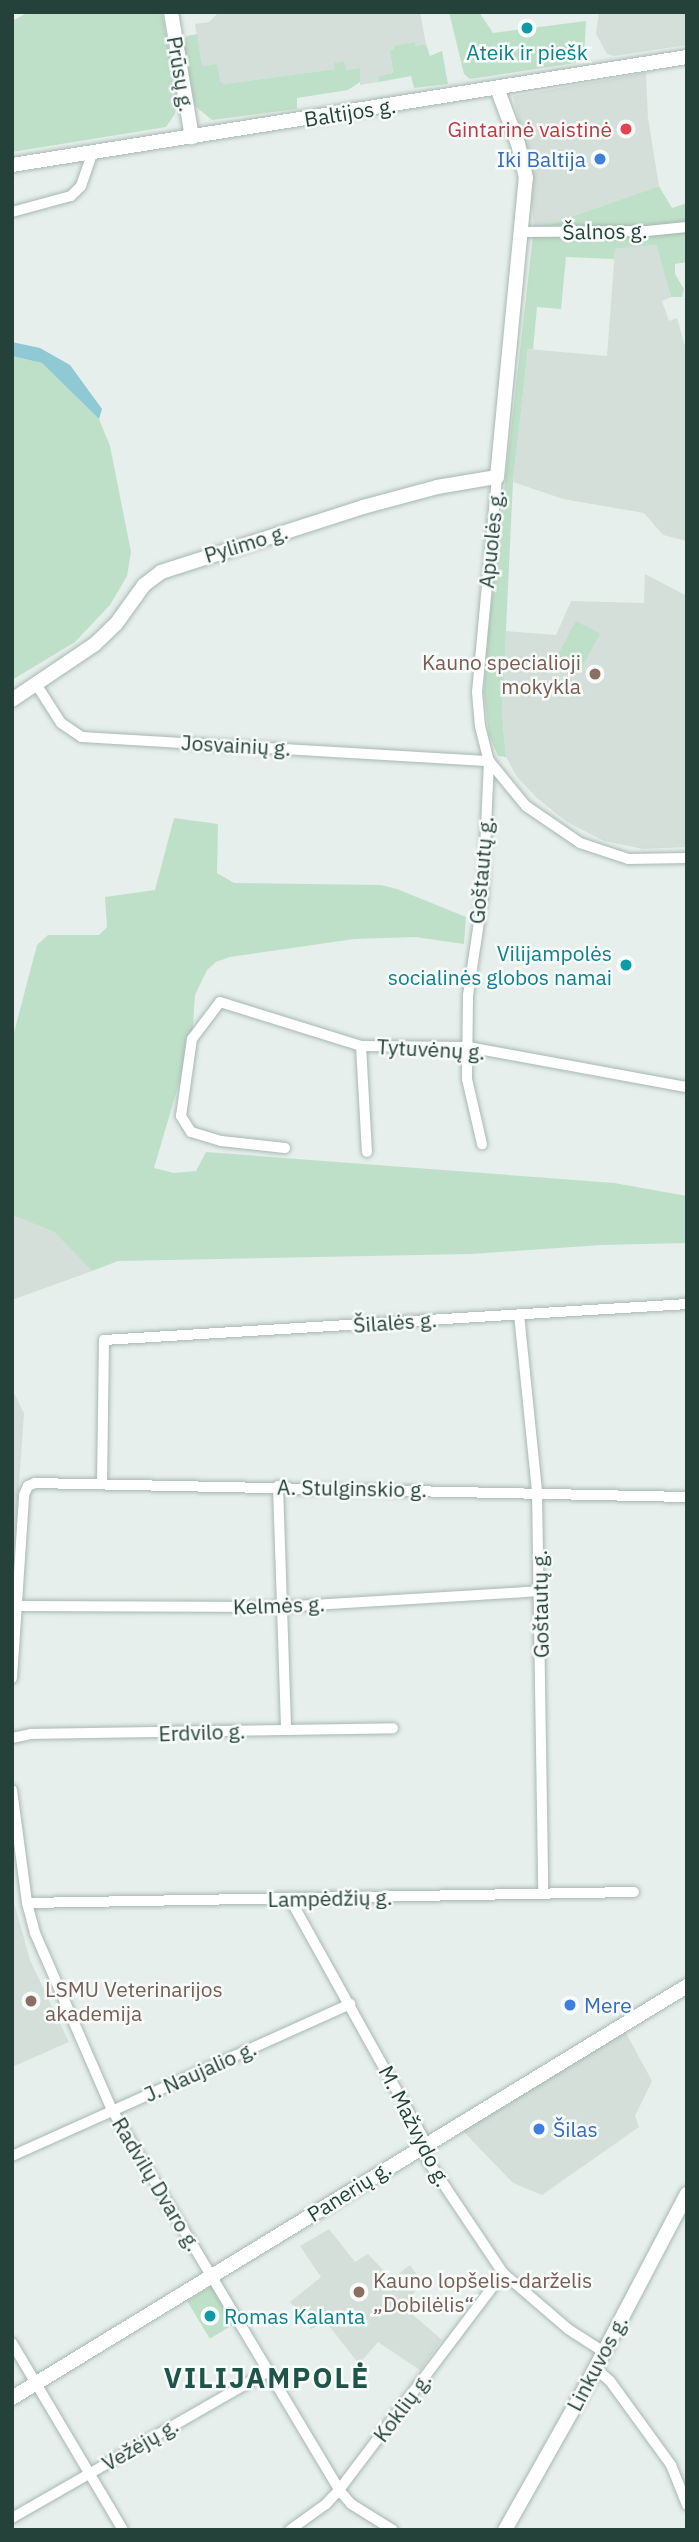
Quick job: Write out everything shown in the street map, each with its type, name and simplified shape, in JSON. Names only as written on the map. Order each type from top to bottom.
[{"type":"main road","name":"Prūsų g.","points":[[171,12],[192,136]]},
{"type":"main road","name":"Baltijos g.","points":[[12,165],[687,57]]},
{"type":"main road","name":"Apuolės g.","points":[[497,88],[524,164],[526,197],[497,477]]},
{"type":"main road","name":"Pylimo g.","points":[[36,684],[107,633],[144,585],[161,572],[363,507],[464,481],[497,477]]},
{"type":"main road","points":[[12,699],[36,684]]},
{"type":"main road","name":"Panerių g.","points":[[12,2398],[687,1986]]},
{"type":"main road","name":"Linkuvos g.","points":[[505,2530],[596,2368],[687,2194]]},
{"type":"street","points":[[12,212],[71,196],[80,186],[92,154]]},
{"type":"street","name":"Šalnos g.","points":[[522,232],[647,231],[687,227]]},
{"type":"street","name":"Apuolės g.","points":[[497,477],[477,692],[480,726],[489,761],[526,806],[580,843],[628,859],[687,858]]},
{"type":"street","name":"Josvainių g.","points":[[36,684],[61,723],[82,737],[489,761]]},
{"type":"street","name":"Goštautų g.","points":[[482,1144],[467,1079],[469,972],[483,895],[489,761]]},
{"type":"street","name":"Tytuvėnų g.","points":[[285,1148],[221,1141],[191,1132],[181,1116],[192,1039],[220,1002],[361,1046],[468,1047],[687,1087]]},
{"type":"street","points":[[361,1046],[367,1152]]},
{"type":"street","name":"Šilalės g.","points":[[102,1484],[104,1340],[687,1304]]},
{"type":"street","name":"Goštautų g.","points":[[519,1314],[537,1492],[543,1894]]},
{"type":"street","name":"A. Stulginskio g.","points":[[17,1606],[24,1495],[28,1486],[36,1483],[278,1486],[687,1497]]},
{"type":"street","points":[[278,1486],[286,1730]]},
{"type":"street","name":"Kelmės g.","points":[[17,1606],[280,1607],[540,1591]]},
{"type":"street","points":[[12,1678],[17,1606]]},
{"type":"street","name":"Erdvilo g.","points":[[12,1738],[30,1734],[393,1728]]},
{"type":"street","name":"Radvilų Dvaro g.","points":[[12,1790],[27,1903],[39,1945],[112,2110],[339,2490],[351,2504],[393,2530]]},
{"type":"street","name":"Lampėdžių g.","points":[[27,1903],[634,1892]]},
{"type":"street","name":"M. Mažvydo g.","points":[[290,1899],[351,2004],[424,2145],[428,2161],[503,2273],[568,2329],[604,2352]]},
{"type":"street","name":"J. Naujalio g.","points":[[12,2155],[351,2004]]},
{"type":"street","name":"Koklių g.","points":[[290,2530],[326,2504],[339,2490],[503,2273]]},
{"type":"street","points":[[12,2343],[123,2530]]},
{"type":"street","points":[[596,2368],[610,2381],[671,2465],[687,2505]]},
{"type":"street","name":"Vežėjų g.","points":[[12,2518],[269,2371]]},
{"type":"shaded area","points":[[219,12],[420,12],[426,44],[416,46],[415,43],[390,50],[393,73],[379,76],[379,82],[360,85],[360,68],[345,70],[343,61],[335,69],[224,84],[202,66],[195,24],[209,22]]},
{"type":"shaded area","points":[[599,12],[687,12],[687,45],[614,56],[607,54],[596,34]]},
{"type":"shaded area","points":[[646,73],[648,118],[659,186],[548,225],[534,227],[527,156],[513,96]]},
{"type":"shaded area","points":[[656,245],[671,297],[662,301],[669,321],[677,318],[687,353],[687,541],[663,535],[644,513],[563,499],[513,482],[528,349],[607,356],[615,249]]},
{"type":"shaded area","name":"Kauno specialioji mokykla","points":[[645,574],[687,596],[687,847],[643,849],[604,841],[567,822],[537,798],[517,777],[506,757],[502,713],[505,631],[556,635],[571,601],[644,603]]},
{"type":"shaded area","points":[[12,1215],[54,1232],[92,1271],[12,1300]]},
{"type":"shaded area","points":[[12,1389],[24,1413],[12,1585]]},
{"type":"shaded area","name":"LSMU Veterinarijos akademija","points":[[12,1895],[30,1960],[69,2042],[12,2067]]},
{"type":"shaded area","points":[[625,2031],[652,2081],[635,2116],[639,2127],[542,2195],[513,2183],[462,2130]]},
{"type":"shaded area","name":"Kauno lopšelis-darželis „Dobilėlis“","points":[[329,2229],[355,2262],[368,2254],[392,2279],[410,2265],[422,2282],[404,2307],[442,2340],[420,2370],[378,2342],[359,2364],[326,2322],[311,2329],[290,2302],[321,2277],[300,2246]]},
{"type":"green space","points":[[29,12],[162,12],[177,98],[175,114],[166,127],[12,152],[12,21]]},
{"type":"green space","points":[[449,12],[479,12],[493,33],[586,21],[584,56],[576,63],[470,79],[464,74]]},
{"type":"green space","points":[[197,34],[202,66],[217,64],[220,81],[224,84],[335,69],[334,63],[344,61],[346,70],[360,68],[360,82],[348,90],[297,98],[297,109],[212,120],[195,106],[183,42],[187,36]]},
{"type":"green space","points":[[415,42],[416,46],[426,44],[430,56],[442,51],[448,84],[414,88],[411,76],[379,82],[379,76],[393,73],[390,50],[394,49],[394,46]]},
{"type":"green space","points":[[659,186],[672,208],[687,203],[687,262],[675,264],[675,274],[684,289],[682,297],[671,297],[656,245],[615,249],[614,259],[566,257],[561,309],[537,307],[533,349],[528,349],[513,482],[502,713],[506,757],[498,756],[489,735],[484,693],[488,633],[534,227],[548,225]]},
{"type":"green space","points":[[12,356],[42,363],[99,419],[110,446],[131,552],[127,576],[110,605],[75,642],[12,680]]},
{"type":"green space","points":[[576,621],[600,634],[580,671],[556,658]]},
{"type":"green space","points":[[174,818],[218,824],[217,873],[234,883],[381,885],[466,917],[464,944],[415,937],[354,939],[230,957],[216,962],[207,970],[195,995],[192,1039],[154,1168],[174,1173],[196,1171],[206,1152],[614,1183],[687,1196],[687,1243],[601,1245],[471,1254],[118,1261],[92,1271],[54,1232],[12,1215],[12,1040],[37,945],[48,935],[99,935],[107,927],[105,897],[155,890]]},
{"type":"green space","points":[[212,2286],[235,2324],[210,2339],[187,2301]]},
{"type":"water","points":[[12,342],[40,348],[70,365],[102,409],[99,419],[42,363],[12,356]]},
{"type":"place","name":"Ateik ir piešk","points":[[527,28]]},
{"type":"place","name":"Gintarinė vaistinė","points":[[626,129]]},
{"type":"place","name":"Iki Baltija","points":[[600,159]]},
{"type":"place","name":"Kauno specialioji mokykla","points":[[595,674]]},
{"type":"place","name":"Vilijampolės socialinės globos namai","points":[[626,965]]},
{"type":"place","name":"LSMU Veterinarijos akademija","points":[[31,2001]]},
{"type":"place","name":"Mere","points":[[570,2005]]},
{"type":"place","name":"Šilas","points":[[539,2129]]},
{"type":"place","name":"Kauno lopšelis-darželis „Dobilėlis“","points":[[359,2292]]},
{"type":"place","name":"Romas Kalanta","points":[[210,2316]]},
{"type":"district","name":"VILIJAMPOLĖ","points":[[267,2378]]}]
